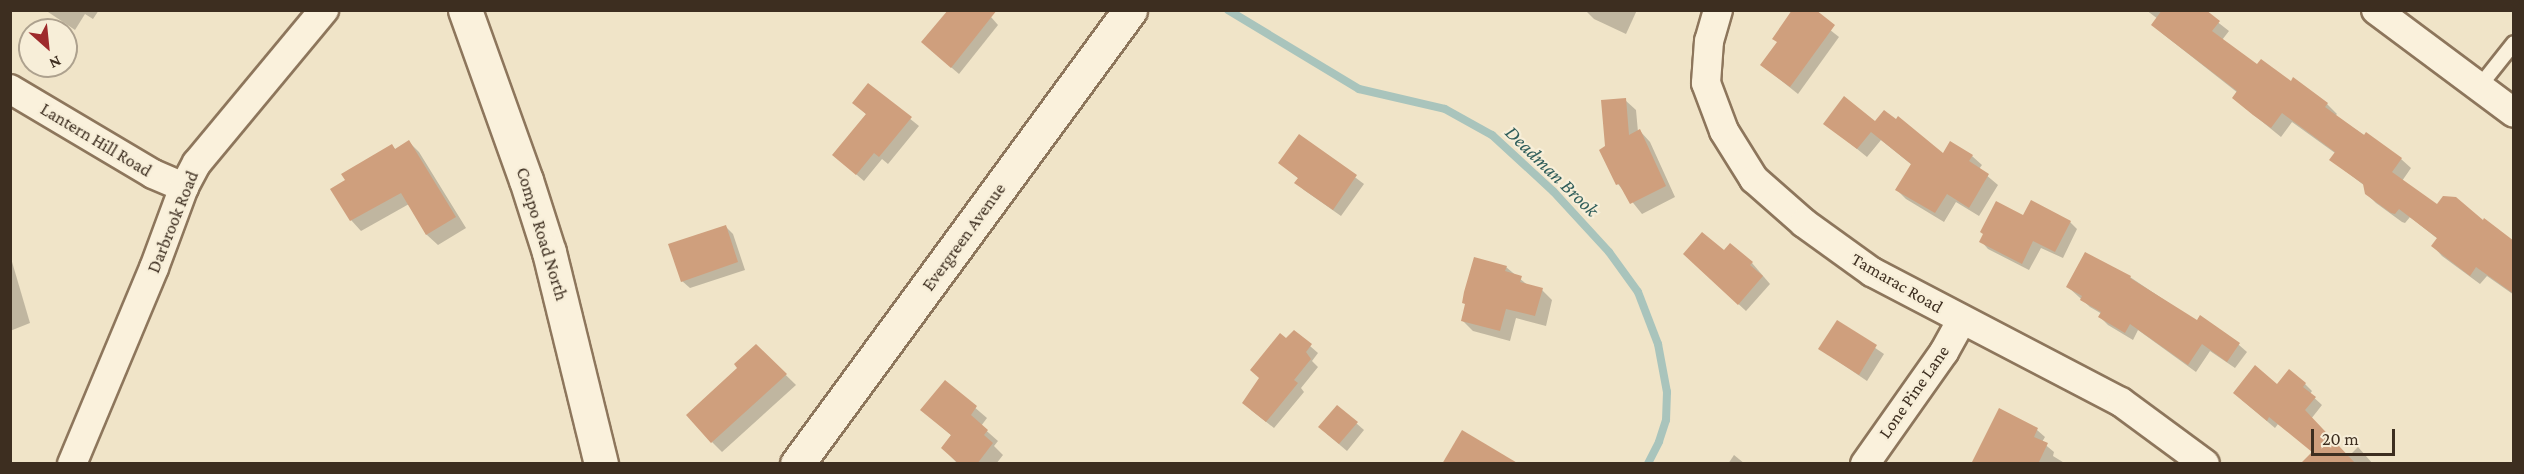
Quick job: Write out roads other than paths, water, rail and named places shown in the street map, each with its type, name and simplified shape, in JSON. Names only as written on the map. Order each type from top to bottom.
[{"type":"main road","name":"Compo Road North","points":[[465,10],[526,180],[549,252],[601,464]]},
{"type":"main road","name":"Evergreen Avenue","points":[[797,464],[1130,10]]},
{"type":"street","name":"Darbrook Road","points":[[72,464],[154,268],[184,187],[197,163],[324,10]]},
{"type":"street","name":"Tamarac Road","points":[[1718,10],[1709,41],[1706,83],[1724,131],[1754,179],[1804,223],[1872,272],[2121,402],[2205,464]]},
{"type":"street","points":[[2376,10],[2514,113]]},
{"type":"street","name":"Lantern Hill Road","points":[[10,89],[153,174],[184,187]]},
{"type":"street","name":"Lone Pine Lane","points":[[1865,464],[1944,352],[1962,320]]},
{"type":"lane","points":[[2479,87],[2514,44]]},
{"type":"waterway","name":"Deadman Brook","points":[[1228,10],[1359,89],[1445,109],[1492,135],[1553,191],[1609,252],[1638,292],[1658,344],[1667,392],[1666,420],[1659,442],[1648,464]]}]
